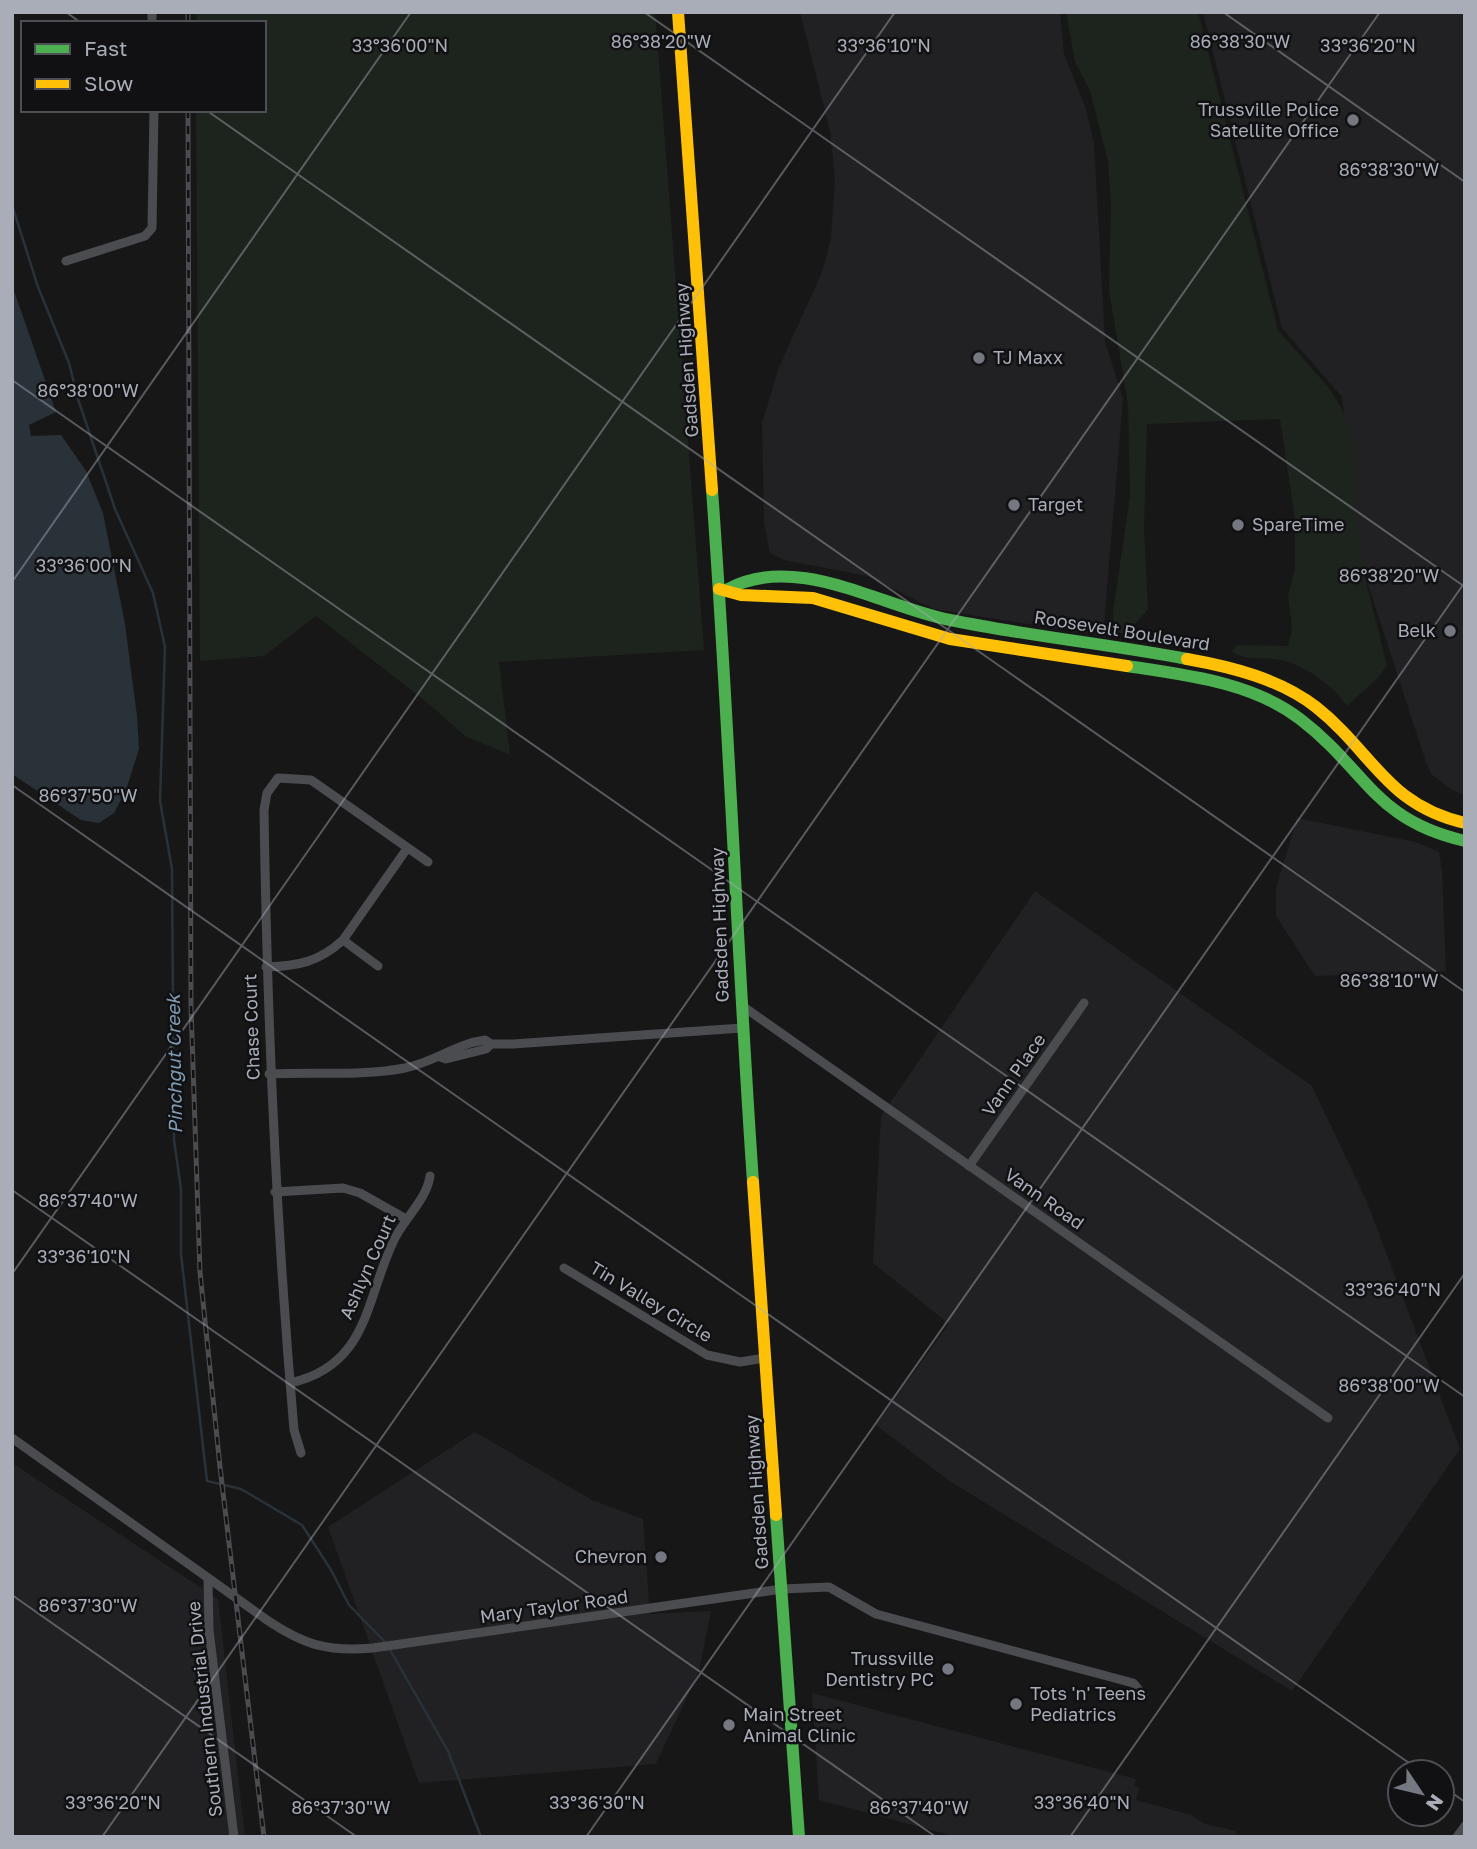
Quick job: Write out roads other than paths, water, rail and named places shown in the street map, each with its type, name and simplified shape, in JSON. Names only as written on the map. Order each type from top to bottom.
[{"type":"main road","name":"Gadsden Highway","points":[[678,12],[724,589],[742,1028],[799,1837]]},
{"type":"main road","name":"Roosevelt Boulevard","points":[[724,589],[742,579],[839,585],[948,621],[1184,658],[1246,671],[1296,693],[1326,713],[1414,807],[1441,820],[1465,823]]},
{"type":"main road","name":"Roosevelt Boulevard","points":[[724,589],[742,595],[801,596],[825,600],[951,639],[1170,671],[1223,683],[1271,702],[1311,726],[1378,800],[1404,822],[1438,837],[1465,841]]},
{"type":"street","points":[[66,261],[91,250],[145,236],[152,228],[154,112]]},
{"type":"street","name":"Chase Court","points":[[301,1453],[294,1430],[275,1192],[266,967],[264,810],[267,793],[278,778],[311,780],[428,862]]},
{"type":"street","points":[[266,967],[307,964],[322,958],[343,940],[407,849]]},
{"type":"street","points":[[343,940],[378,966]]},
{"type":"street","name":"Vann Place","points":[[970,1166],[1084,1003]]},
{"type":"street","name":"Vann Road","points":[[741,1005],[1328,1418]]},
{"type":"street","points":[[269,1074],[402,1069],[440,1057],[446,1059],[486,1049],[491,1044],[742,1028]]},
{"type":"street","name":"Ashlyn Court","points":[[290,1383],[311,1378],[335,1364],[370,1308],[395,1238],[429,1187],[430,1176]]},
{"type":"street","points":[[275,1192],[343,1188],[360,1193],[406,1219]]},
{"type":"street","name":"Tin Valley Circle","points":[[564,1268],[707,1355],[740,1363],[765,1358]]},
{"type":"street","name":"Mary Taylor Road","points":[[12,1438],[295,1639],[318,1647],[348,1650],[373,1648],[782,1589],[829,1587],[876,1614],[1133,1683],[1143,1695]]},
{"type":"street","name":"Southern Industrial Drive","points":[[208,1578],[209,1630],[234,1837]]},
{"type":"street","points":[[1457,1837],[1465,1826]]},
{"type":"waterway","name":"Pinchgut Creek","points":[[12,205],[38,287],[69,363],[78,399],[115,509],[153,593],[165,647],[160,801],[172,869],[174,1140],[181,1189],[181,1254],[207,1481],[241,1489],[302,1525],[331,1570],[349,1605],[386,1643]]},
{"type":"waterway","name":"Pinchgut Creek","points":[[389,1648],[448,1751],[481,1837]]},
{"type":"railway","points":[[188,12],[188,21]]},
{"type":"railway","points":[[188,112],[191,1007],[200,1272],[264,1837]]},
{"type":"place","name":"Trussville Police Satellite Office","points":[[1353,120]]},
{"type":"place","name":"TJ Maxx","points":[[979,358]]},
{"type":"place","name":"Target","points":[[1014,505]]},
{"type":"place","name":"SpareTime","points":[[1238,525]]},
{"type":"place","name":"Belk","points":[[1450,631]]},
{"type":"place","name":"Chevron","points":[[661,1557]]},
{"type":"place","name":"Trussville Dentistry PC","points":[[948,1669]]},
{"type":"place","name":"Tots 'n' Teens Pediatrics","points":[[1016,1704]]},
{"type":"place","name":"Main Street Animal Clinic","points":[[729,1725]]}]
